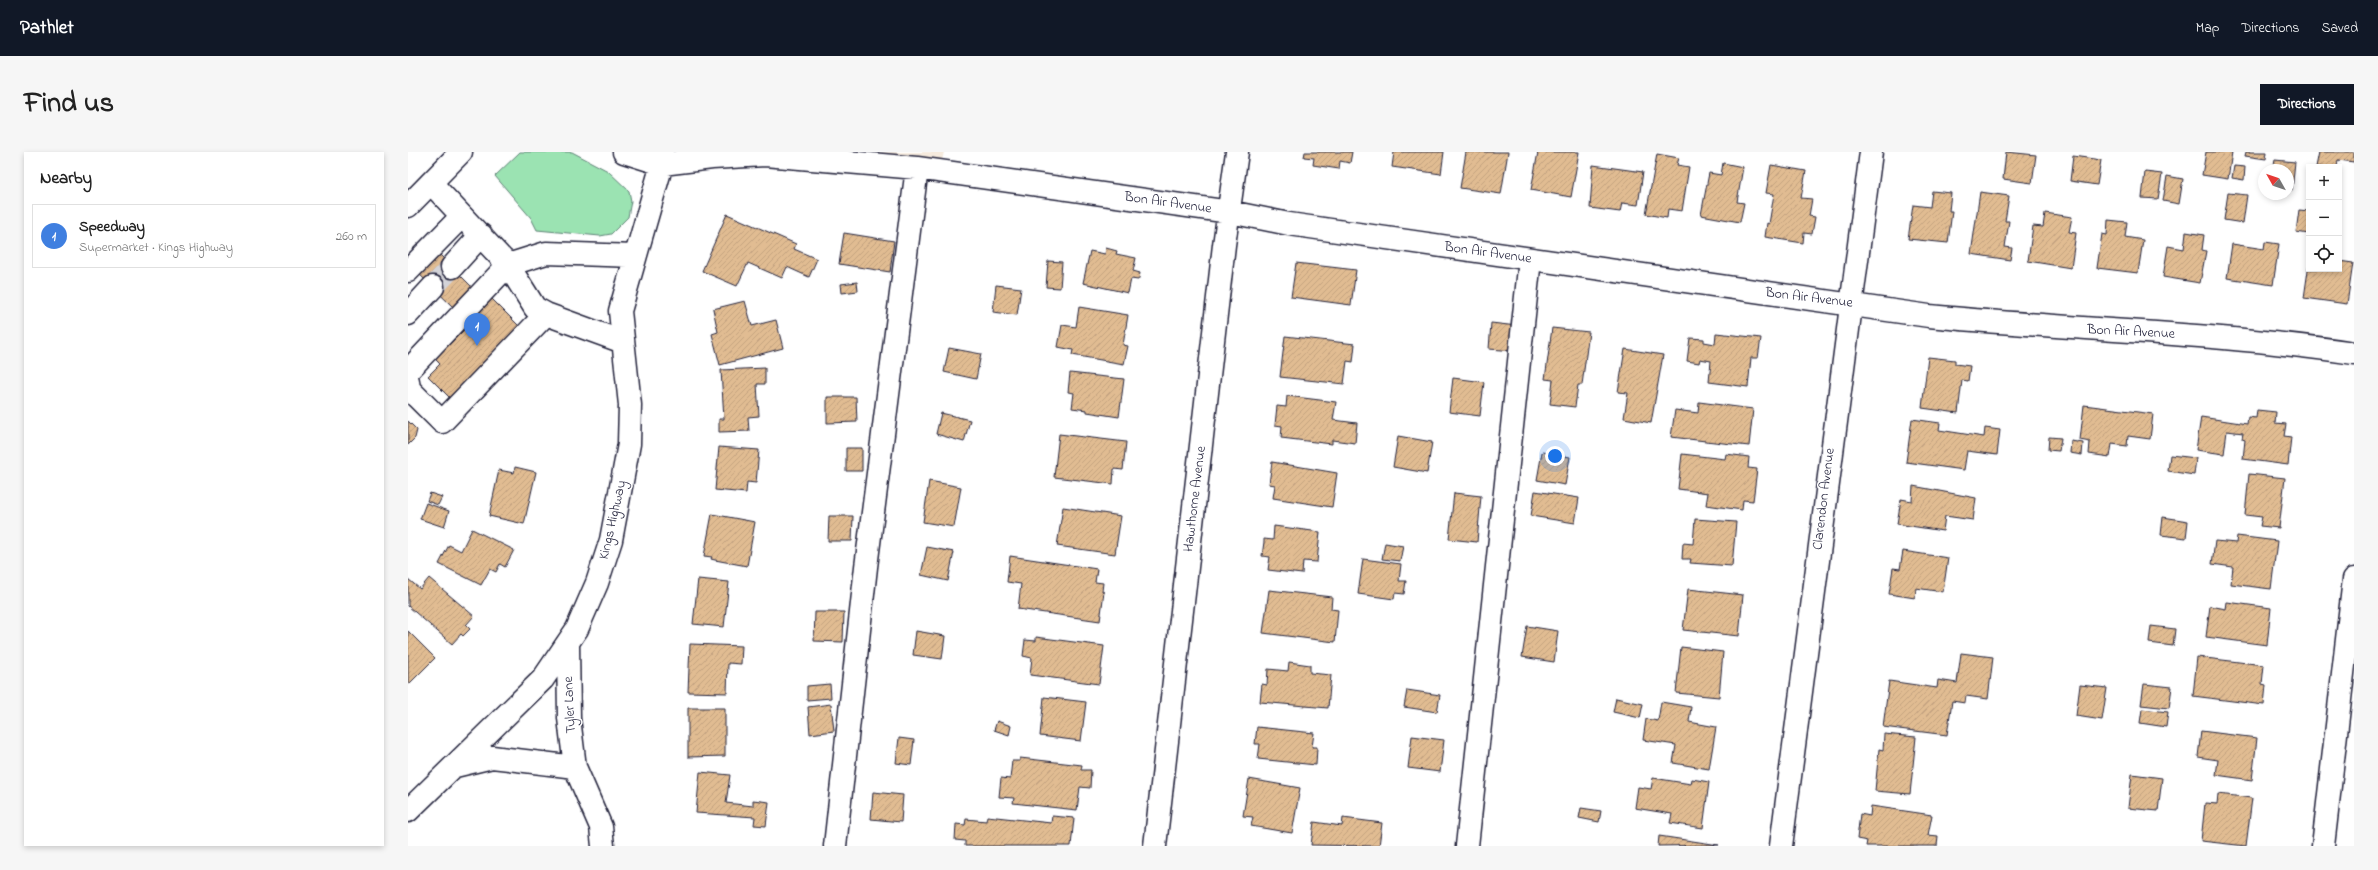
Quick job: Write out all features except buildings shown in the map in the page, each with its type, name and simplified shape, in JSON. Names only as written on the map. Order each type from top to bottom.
[{"type":"street","points":[[408,206],[461,152]]},
{"type":"street","name":"Bon Air Avenue","points":[[624,152],[662,158],[732,154],[799,155],[907,162],[1230,212],[1289,224],[1795,297],[1850,303],[1937,317],[2033,326],[2209,336],[2281,343],[2354,353]]},
{"type":"street","name":"Hawthorne Avenue","points":[[1155,846],[1224,246],[1230,212],[1237,152]]},
{"type":"street","name":"Clarendon Avenue","points":[[1780,846],[1871,152]]},
{"type":"street","name":"Kings Highway","points":[[408,811],[543,679],[577,629],[597,583],[611,540],[622,491],[629,444],[630,405],[620,311],[662,158]]},
{"type":"street","points":[[835,846],[866,567],[907,162]]},
{"type":"street","points":[[431,183],[508,265],[535,308],[546,314],[624,342]]},
{"type":"street","points":[[408,271],[462,216]]},
{"type":"street","points":[[452,267],[481,235]]},
{"type":"street","points":[[408,370],[508,265],[546,253],[635,256]]},
{"type":"street","points":[[1467,846],[1530,259]]},
{"type":"street","points":[[408,314],[433,287]]},
{"type":"street","points":[[408,381],[409,389],[442,422],[546,314]]},
{"type":"street","points":[[2323,846],[2354,579]]},
{"type":"street","name":"Tyler Lane","points":[[568,643],[569,718],[575,767],[601,827],[603,846]]},
{"type":"street","points":[[454,766],[492,757],[575,767]]},
{"type":"shaded area","points":[[841,152],[944,152],[942,161]]},
{"type":"green space","points":[[520,152],[572,152],[608,171],[629,191],[631,201],[628,217],[611,234],[600,236],[537,230],[531,218],[495,176]]},
{"type":"tunnel","points":[[433,287],[452,267]]},
{"type":"place","name":"Speedway","points":[[477,346]]}]
